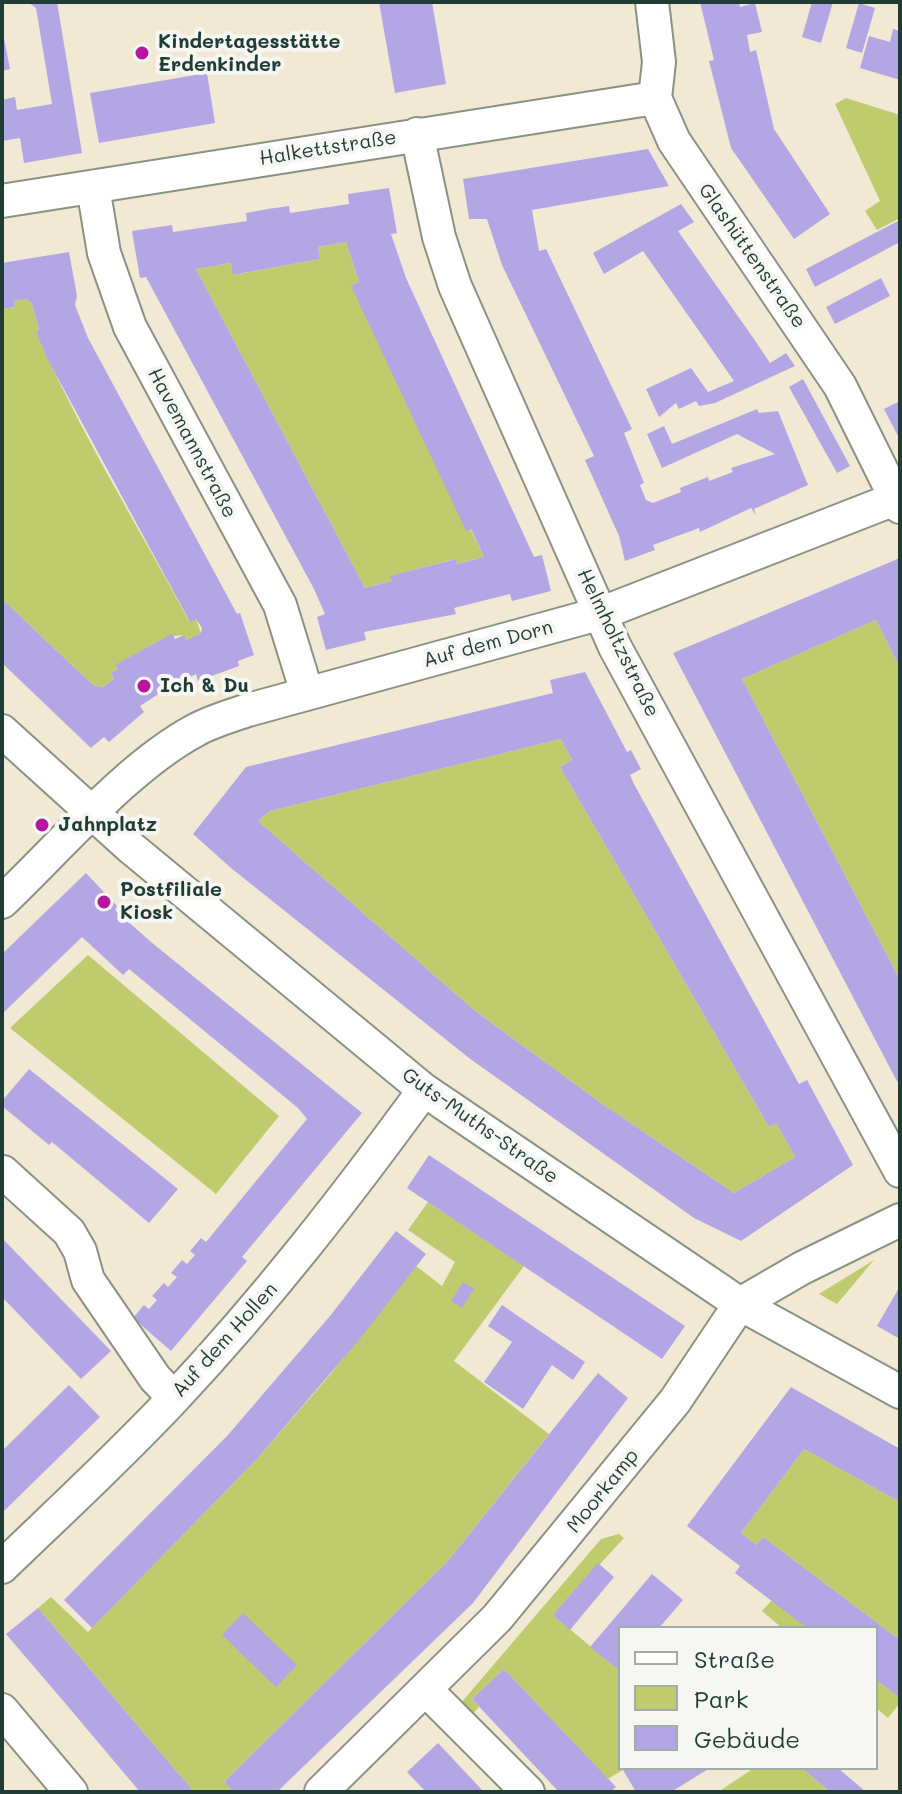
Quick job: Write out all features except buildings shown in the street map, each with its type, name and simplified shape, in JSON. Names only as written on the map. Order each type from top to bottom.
[{"type":"street","name":"Glashüttenstraße","points":[[652,2],[659,62],[655,98],[674,141],[840,386],[899,501]]},
{"type":"street","name":"Halkettstraße","points":[[2,201],[655,98]]},
{"type":"street","name":"Helmholtzstraße","points":[[417,134],[439,237],[455,286],[615,647],[900,1171]]},
{"type":"street","name":"Havemannstraße","points":[[93,187],[104,253],[130,327],[280,605],[307,693]]},
{"type":"street","name":"Auf dem Dorn","points":[[93,814],[156,755],[197,729],[307,693],[602,613],[899,501]]},
{"type":"street","name":"Guts-Muths-Straße","points":[[2,731],[93,814],[424,1090],[740,1304],[900,1392]]},
{"type":"street","points":[[2,902],[93,814]]},
{"type":"street","name":"Auf dem Hollen","points":[[2,1567],[174,1398],[280,1279],[339,1207],[424,1090]]},
{"type":"street","points":[[3,1172],[69,1232],[80,1251],[88,1280],[155,1378],[174,1398]]},
{"type":"street","name":"Moorkamp","points":[[321,1792],[497,1618],[675,1401],[740,1304],[802,1268],[900,1220]]},
{"type":"street","points":[[426,1690],[528,1792]]},
{"type":"street","points":[[2,1710],[71,1792]]},
{"type":"green space","points":[[846,98],[900,115],[900,218],[877,230],[865,211],[880,201],[835,104]]},
{"type":"green space","points":[[346,242],[359,282],[352,286],[484,557],[457,564],[455,559],[391,576],[392,581],[365,588],[196,269],[231,263],[234,275],[320,259],[318,247]]},
{"type":"green space","points":[[27,299],[32,304],[39,330],[36,332],[71,406],[189,621],[196,619],[201,633],[186,640],[183,635],[166,637],[116,665],[118,669],[111,673],[114,679],[103,687],[93,685],[2,599],[2,309],[15,307],[14,301]]},
{"type":"green space","points":[[876,620],[900,668],[900,980],[742,679]]},
{"type":"green space","points":[[561,739],[572,760],[560,767],[769,1127],[776,1123],[795,1157],[734,1193],[601,1103],[474,1010],[258,821],[270,811]]},
{"type":"green space","points":[[88,955],[279,1116],[216,1194],[10,1028]]},
{"type":"green space","points":[[428,1202],[524,1266],[454,1361],[549,1434],[447,1562],[224,1782],[233,1792],[194,1792],[38,1608],[51,1597],[88,1632],[256,1460],[329,1376],[416,1266],[442,1286],[455,1262],[408,1230]]},
{"type":"green space","points":[[874,1260],[837,1304],[819,1294]]},
{"type":"green space","points":[[804,1449],[900,1502],[900,1640],[763,1537],[756,1545],[741,1533]]},
{"type":"green space","points":[[619,1534],[624,1538],[553,1615],[618,1669],[618,1770],[623,1770],[608,1779],[504,1669],[472,1699],[479,1707],[470,1717],[460,1704],[601,1539]]},
{"type":"green space","points":[[772,1600],[806,1626],[780,1626],[762,1611]]},
{"type":"green space","points":[[878,1682],[900,1698],[900,1703],[888,1718],[878,1710]]},
{"type":"green space","points":[[751,1770],[804,1770],[830,1792],[718,1792]]},
{"type":"place","name":"Kindertagesstätte Erdenkinder","points":[[142,53]]},
{"type":"place","name":"Ich & Du","points":[[144,686]]},
{"type":"place","name":"Jahnplatz","points":[[42,825]]},
{"type":"place","name":"Postfiliale Kiosk","points":[[104,902]]}]
